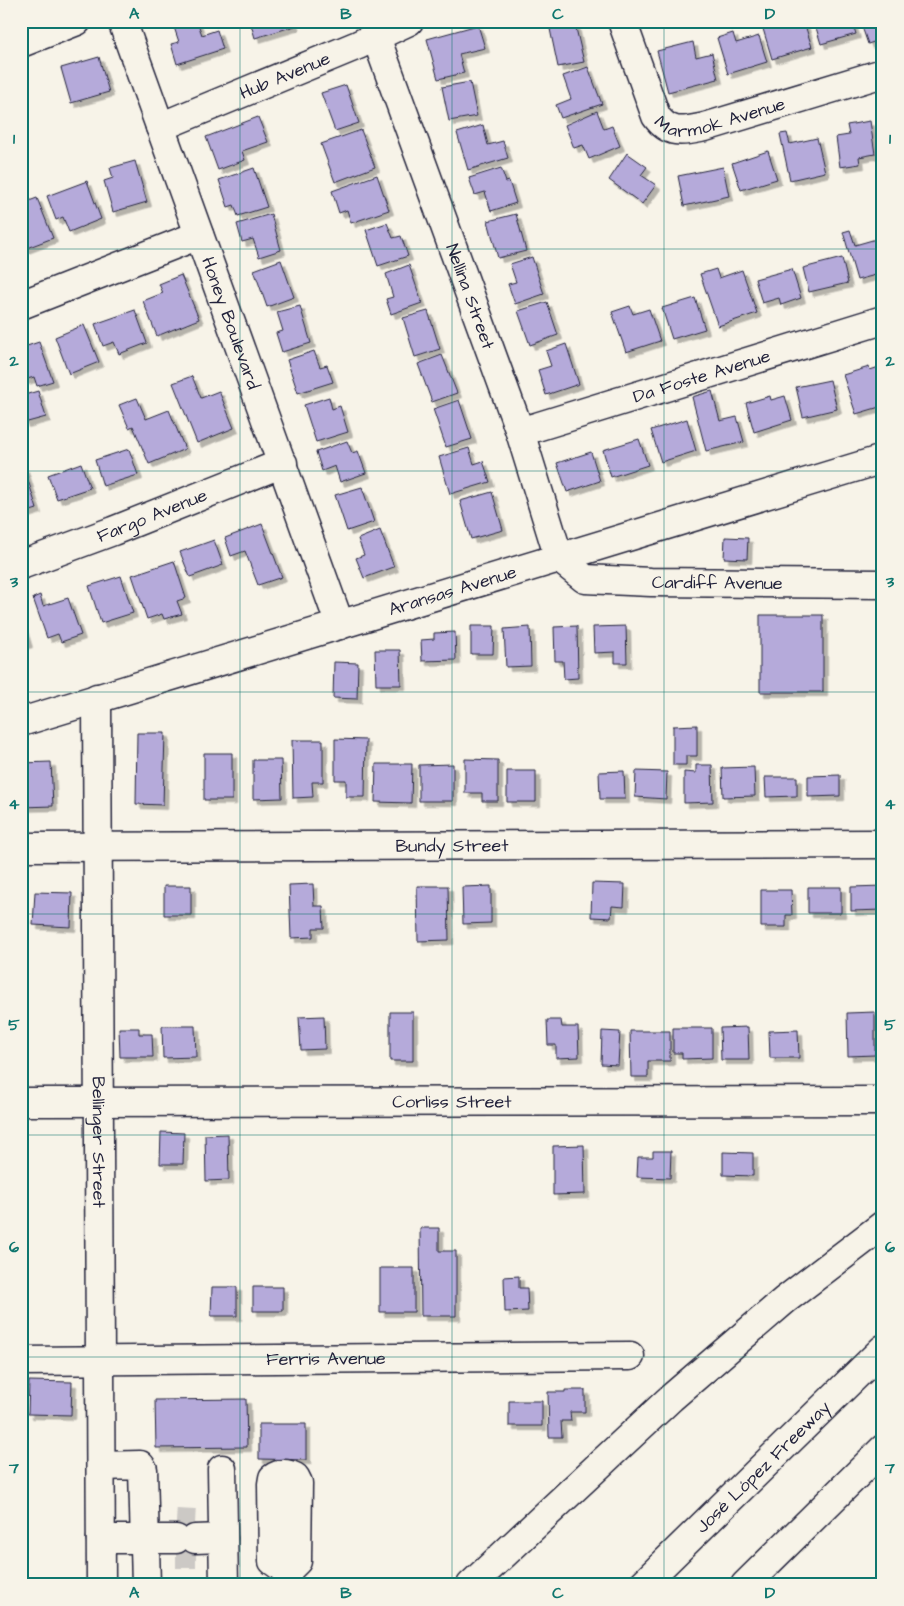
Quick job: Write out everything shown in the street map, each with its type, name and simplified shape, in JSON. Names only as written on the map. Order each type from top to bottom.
[{"type":"main road","points":[[21,43],[77,21]]},
{"type":"main road","name":"Honey Boulevard","points":[[122,21],[340,625]]},
{"type":"main road","name":"Hub Avenue","points":[[160,127],[376,37],[409,21]]},
{"type":"main road","name":"Marmok Avenue","points":[[622,21],[656,116],[661,123],[675,130],[683,131],[705,127],[883,73]]},
{"type":"main road","name":"Nellina Street","points":[[376,37],[520,432],[559,558]]},
{"type":"main road","points":[[21,305],[199,235]]},
{"type":"main road","name":"Da Foste Avenue","points":[[520,432],[883,320]]},
{"type":"main road","name":"Aransas Avenue","points":[[21,722],[883,459]]},
{"type":"main road","name":"Fargo Avenue","points":[[21,565],[113,531],[283,463]]},
{"type":"main road","name":"Cardiff Avenue","points":[[559,558],[585,579],[651,582],[883,584]]},
{"type":"main road","name":"Bellinger Street","points":[[97,698],[101,1585]]},
{"type":"main road","name":"Bundy Street","points":[[21,847],[883,844]]},
{"type":"main road","name":"Corliss Street","points":[[21,1102],[883,1101]]},
{"type":"main road","points":[[471,1585],[671,1398],[786,1300],[883,1225]]},
{"type":"main road","name":"José López Freeway","points":[[642,1585],[883,1349]]},
{"type":"main road","name":"Ferris Avenue","points":[[21,1361],[630,1356]]},
{"type":"main road","points":[[745,1585],[883,1449]]},
{"type":"main road","points":[[101,1466],[140,1466],[185,1539],[224,1585]]},
{"type":"main road","points":[[146,1585],[185,1539],[222,1470]]},
{"type":"main road","points":[[101,1540],[185,1539]]},
{"type":"building","points":[[183,21],[197,21],[202,35],[217,30],[223,49],[177,64],[171,44],[179,42],[173,24]]},
{"type":"building","points":[[250,21],[293,21],[295,26],[255,38]]},
{"type":"building","points":[[777,21],[779,29],[804,22],[812,47],[772,59],[761,22]]},
{"type":"building","points":[[814,21],[852,21],[856,34],[821,44]]},
{"type":"building","points":[[860,21],[883,21],[883,28],[879,29],[882,39],[868,44]]},
{"type":"building","points":[[575,24],[584,62],[558,67],[550,29]]},
{"type":"building","points":[[478,25],[485,48],[459,54],[464,73],[438,79],[427,39]]},
{"type":"building","points":[[733,33],[736,43],[759,36],[767,62],[728,74],[717,38]]},
{"type":"building","points":[[693,42],[696,57],[712,53],[718,79],[668,92],[657,51]]},
{"type":"building","points":[[99,57],[109,92],[71,103],[61,68]]},
{"type":"building","points":[[588,67],[602,104],[561,118],[556,105],[571,99],[563,76]]},
{"type":"building","points":[[470,82],[477,116],[449,121],[442,87]]},
{"type":"building","points":[[346,85],[359,123],[335,131],[321,93]]},
{"type":"building","points":[[597,111],[604,129],[612,126],[620,146],[589,159],[583,145],[574,148],[565,125]]},
{"type":"building","points":[[258,117],[268,142],[242,151],[245,160],[218,170],[206,137]]},
{"type":"building","points":[[870,121],[875,154],[859,157],[860,164],[840,167],[836,137],[849,135],[847,125]]},
{"type":"building","points":[[483,125],[488,145],[503,141],[508,158],[468,170],[457,133]]},
{"type":"building","points":[[361,130],[375,167],[335,182],[321,144]]},
{"type":"building","points":[[787,133],[790,144],[817,138],[825,172],[790,180],[780,134]]},
{"type":"building","points":[[768,151],[777,179],[741,190],[732,163]]},
{"type":"building","points":[[627,153],[647,167],[641,175],[656,185],[642,204],[609,180]]},
{"type":"building","points":[[135,161],[147,202],[113,212],[104,181],[113,178],[110,168]]},
{"type":"building","points":[[723,167],[729,196],[684,206],[678,176]]},
{"type":"building","points":[[254,168],[267,207],[238,216],[234,205],[228,207],[219,180]]},
{"type":"building","points":[[501,168],[506,182],[509,181],[516,203],[491,211],[485,192],[475,195],[469,178]]},
{"type":"building","points":[[377,175],[389,210],[351,223],[347,210],[339,213],[332,191]]},
{"type":"building","points":[[87,181],[101,219],[69,232],[63,217],[56,220],[47,196]]},
{"type":"building","points":[[37,198],[53,238],[24,249],[21,242],[21,204]]},
{"type":"building","points":[[271,214],[281,250],[259,257],[253,239],[242,242],[237,224]]},
{"type":"building","points":[[516,214],[526,251],[498,258],[488,221]]},
{"type":"building","points":[[387,223],[393,238],[401,236],[408,256],[378,266],[366,230]]},
{"type":"building","points":[[850,230],[855,245],[883,237],[883,273],[857,280],[843,232]]},
{"type":"building","points":[[532,257],[544,294],[515,304],[508,284],[516,282],[510,264]]},
{"type":"building","points":[[842,258],[848,283],[809,292],[803,268]]},
{"type":"building","points":[[281,260],[294,297],[267,307],[254,270]]},
{"type":"building","points":[[409,265],[422,303],[391,314],[386,299],[393,297],[386,274]]},
{"type":"building","points":[[716,269],[719,278],[742,270],[757,313],[718,326],[700,274]]},
{"type":"building","points":[[792,269],[801,298],[781,305],[779,298],[762,303],[755,279]]},
{"type":"building","points":[[181,275],[199,319],[157,336],[143,301],[163,293],[159,284]]},
{"type":"building","points":[[695,298],[705,329],[672,339],[662,308]]},
{"type":"building","points":[[547,302],[558,335],[530,345],[518,311]]},
{"type":"building","points":[[300,306],[311,343],[282,352],[276,333],[283,331],[277,312]]},
{"type":"building","points":[[630,306],[633,314],[649,309],[660,341],[626,352],[612,312]]},
{"type":"building","points":[[135,310],[147,343],[119,354],[114,342],[103,346],[95,324]]},
{"type":"building","points":[[428,311],[440,349],[415,357],[403,318]]},
{"type":"building","points":[[84,325],[99,362],[69,374],[55,337]]},
{"type":"building","points":[[39,342],[53,381],[37,386],[34,377],[21,381],[21,354],[23,353],[21,348]]},
{"type":"building","points":[[566,344],[579,384],[546,395],[538,370],[551,366],[546,351]]},
{"type":"building","points":[[314,351],[320,367],[327,365],[333,382],[298,393],[287,360]]},
{"type":"building","points":[[442,355],[457,393],[432,402],[418,364]]},
{"type":"building","points":[[882,366],[883,406],[856,414],[843,375],[869,367],[870,370]]},
{"type":"building","points":[[192,376],[201,398],[219,391],[234,428],[197,443],[173,383]]},
{"type":"building","points":[[830,380],[837,409],[803,417],[796,387]]},
{"type":"building","points":[[38,391],[46,417],[24,423],[21,414],[21,396]]},
{"type":"building","points":[[712,391],[720,421],[737,417],[744,442],[706,451],[692,397]]},
{"type":"building","points":[[770,396],[771,400],[785,396],[792,420],[754,432],[746,403]]},
{"type":"building","points":[[329,397],[332,409],[340,406],[348,432],[316,442],[304,405]]},
{"type":"building","points":[[137,398],[146,419],[169,410],[185,449],[149,464],[133,426],[129,428],[119,405]]},
{"type":"building","points":[[459,400],[472,439],[446,447],[433,409]]},
{"type":"building","points":[[687,419],[696,451],[661,462],[651,430]]},
{"type":"building","points":[[639,439],[648,465],[611,477],[603,450]]},
{"type":"building","points":[[347,441],[352,453],[358,451],[366,473],[340,482],[335,466],[322,471],[316,452]]},
{"type":"building","points":[[469,448],[474,464],[483,461],[490,482],[450,494],[439,457]]},
{"type":"building","points":[[129,449],[138,475],[103,486],[95,460]]},
{"type":"building","points":[[591,452],[600,481],[567,492],[557,463]]},
{"type":"building","points":[[81,463],[90,488],[57,499],[48,475]]},
{"type":"building","points":[[24,467],[37,509],[21,514],[21,468]]},
{"type":"building","points":[[362,487],[374,522],[347,531],[335,495]]},
{"type":"building","points":[[492,492],[503,530],[471,539],[460,501]]},
{"type":"building","points":[[262,524],[282,577],[258,585],[245,551],[231,556],[225,538]]},
{"type":"building","points":[[380,530],[394,567],[364,578],[356,558],[364,555],[358,539]]},
{"type":"building","points":[[725,537],[748,538],[747,559],[724,558]]},
{"type":"building","points":[[214,540],[223,565],[190,577],[180,552]]},
{"type":"building","points":[[174,561],[186,598],[177,601],[182,614],[164,619],[162,614],[147,619],[132,575]]},
{"type":"building","points":[[121,576],[133,613],[101,623],[89,586]]},
{"type":"building","points":[[40,595],[43,606],[68,598],[81,635],[61,642],[58,634],[47,638],[33,598]]},
{"type":"building","points":[[760,615],[823,615],[823,692],[760,692]]},
{"type":"building","points":[[21,620],[28,643],[21,645]]},
{"type":"building","points":[[471,626],[494,626],[493,654],[471,654]]},
{"type":"building","points":[[577,626],[578,678],[564,679],[563,661],[555,661],[554,627]]},
{"type":"building","points":[[626,626],[627,663],[615,663],[615,652],[594,653],[593,627]]},
{"type":"building","points":[[530,627],[531,666],[506,667],[504,629]]},
{"type":"building","points":[[455,632],[456,660],[422,661],[421,640],[434,639],[434,633]]},
{"type":"building","points":[[375,650],[400,650],[401,685],[376,685]]},
{"type":"building","points":[[334,662],[358,663],[357,699],[333,698]]},
{"type":"building","points":[[697,725],[697,756],[686,756],[686,765],[673,765],[673,726]]},
{"type":"building","points":[[137,733],[165,733],[163,805],[136,804]]},
{"type":"building","points":[[335,739],[366,740],[365,797],[346,797],[346,780],[335,780]]},
{"type":"building","points":[[292,740],[323,740],[323,782],[312,782],[313,797],[293,798]]},
{"type":"building","points":[[204,753],[232,753],[232,800],[204,800]]},
{"type":"building","points":[[465,759],[498,760],[498,801],[482,801],[482,793],[465,793]]},
{"type":"building","points":[[253,760],[281,760],[282,798],[253,799]]},
{"type":"building","points":[[51,762],[53,806],[21,807],[21,763]]},
{"type":"building","points":[[376,764],[412,764],[411,803],[375,802]]},
{"type":"building","points":[[453,764],[453,801],[419,801],[419,765]]},
{"type":"building","points":[[696,765],[712,765],[713,802],[684,803],[684,772],[696,773]]},
{"type":"building","points":[[754,767],[755,796],[723,797],[722,768]]},
{"type":"building","points":[[507,771],[536,771],[536,802],[507,802]]},
{"type":"building","points":[[624,771],[625,799],[600,799],[599,772]]},
{"type":"building","points":[[636,771],[667,772],[666,799],[635,797]]},
{"type":"building","points":[[840,775],[840,796],[808,797],[808,776]]},
{"type":"building","points":[[765,777],[797,777],[797,796],[766,797]]},
{"type":"building","points":[[592,883],[625,884],[624,907],[612,906],[611,918],[591,917]]},
{"type":"building","points":[[313,884],[314,906],[323,906],[324,928],[313,928],[313,937],[291,938],[289,885]]},
{"type":"building","points":[[164,886],[191,886],[191,915],[164,915]]},
{"type":"building","points":[[417,886],[448,886],[449,940],[418,941]]},
{"type":"building","points":[[491,886],[491,923],[463,924],[462,887]]},
{"type":"building","points":[[883,886],[883,910],[851,911],[851,887]]},
{"type":"building","points":[[808,887],[841,887],[841,913],[808,913]]},
{"type":"building","points":[[761,890],[791,890],[792,915],[786,915],[786,927],[761,927]]},
{"type":"building","points":[[35,892],[72,893],[71,927],[33,925]]},
{"type":"building","points":[[390,1012],[413,1012],[413,1061],[390,1061]]},
{"type":"building","points":[[875,1012],[875,1055],[848,1056],[847,1013]]},
{"type":"building","points":[[324,1016],[325,1049],[301,1050],[299,1017]]},
{"type":"building","points":[[547,1020],[561,1020],[562,1027],[578,1027],[579,1057],[556,1058],[556,1045],[548,1045]]},
{"type":"building","points":[[162,1026],[195,1026],[196,1057],[163,1058]]},
{"type":"building","points":[[748,1027],[749,1060],[721,1060],[720,1028]]},
{"type":"building","points":[[119,1028],[139,1028],[139,1034],[152,1034],[153,1057],[120,1057]]},
{"type":"building","points":[[673,1028],[712,1028],[712,1058],[682,1059],[682,1053],[673,1053]]},
{"type":"building","points":[[798,1030],[799,1058],[770,1058],[769,1031]]},
{"type":"building","points":[[602,1031],[620,1032],[618,1065],[601,1064]]},
{"type":"building","points":[[630,1031],[670,1031],[670,1061],[648,1061],[648,1077],[631,1077]]},
{"type":"building","points":[[161,1132],[184,1133],[183,1164],[160,1164]]},
{"type":"building","points":[[228,1134],[229,1180],[206,1181],[205,1135]]},
{"type":"building","points":[[584,1145],[585,1194],[553,1195],[553,1146]]},
{"type":"building","points":[[653,1151],[671,1151],[670,1178],[637,1177],[638,1157],[653,1157]]},
{"type":"building","points":[[723,1152],[753,1153],[753,1176],[723,1175]]},
{"type":"building","points":[[420,1228],[439,1228],[439,1251],[456,1251],[456,1316],[421,1316]]},
{"type":"building","points":[[380,1268],[414,1268],[414,1312],[380,1312]]},
{"type":"building","points":[[519,1276],[519,1288],[527,1288],[528,1311],[505,1312],[504,1277]]},
{"type":"building","points":[[212,1287],[237,1287],[237,1316],[211,1316]]},
{"type":"building","points":[[253,1287],[283,1287],[283,1311],[253,1311]]},
{"type":"building","points":[[29,1381],[72,1382],[71,1415],[28,1414]]},
{"type":"building","points":[[565,1390],[585,1390],[585,1412],[570,1412],[571,1421],[561,1421],[562,1437],[549,1437],[548,1392],[565,1392]]},
{"type":"building","points":[[246,1399],[247,1447],[156,1448],[155,1400]]},
{"type":"building","points":[[509,1401],[542,1401],[542,1426],[509,1426]]},
{"type":"building","points":[[259,1424],[306,1424],[306,1460],[259,1459]]},
{"type":"tunnel","points":[[176,1523],[195,1524]]},
{"type":"tunnel","points":[[176,1554],[196,1554]]}]
